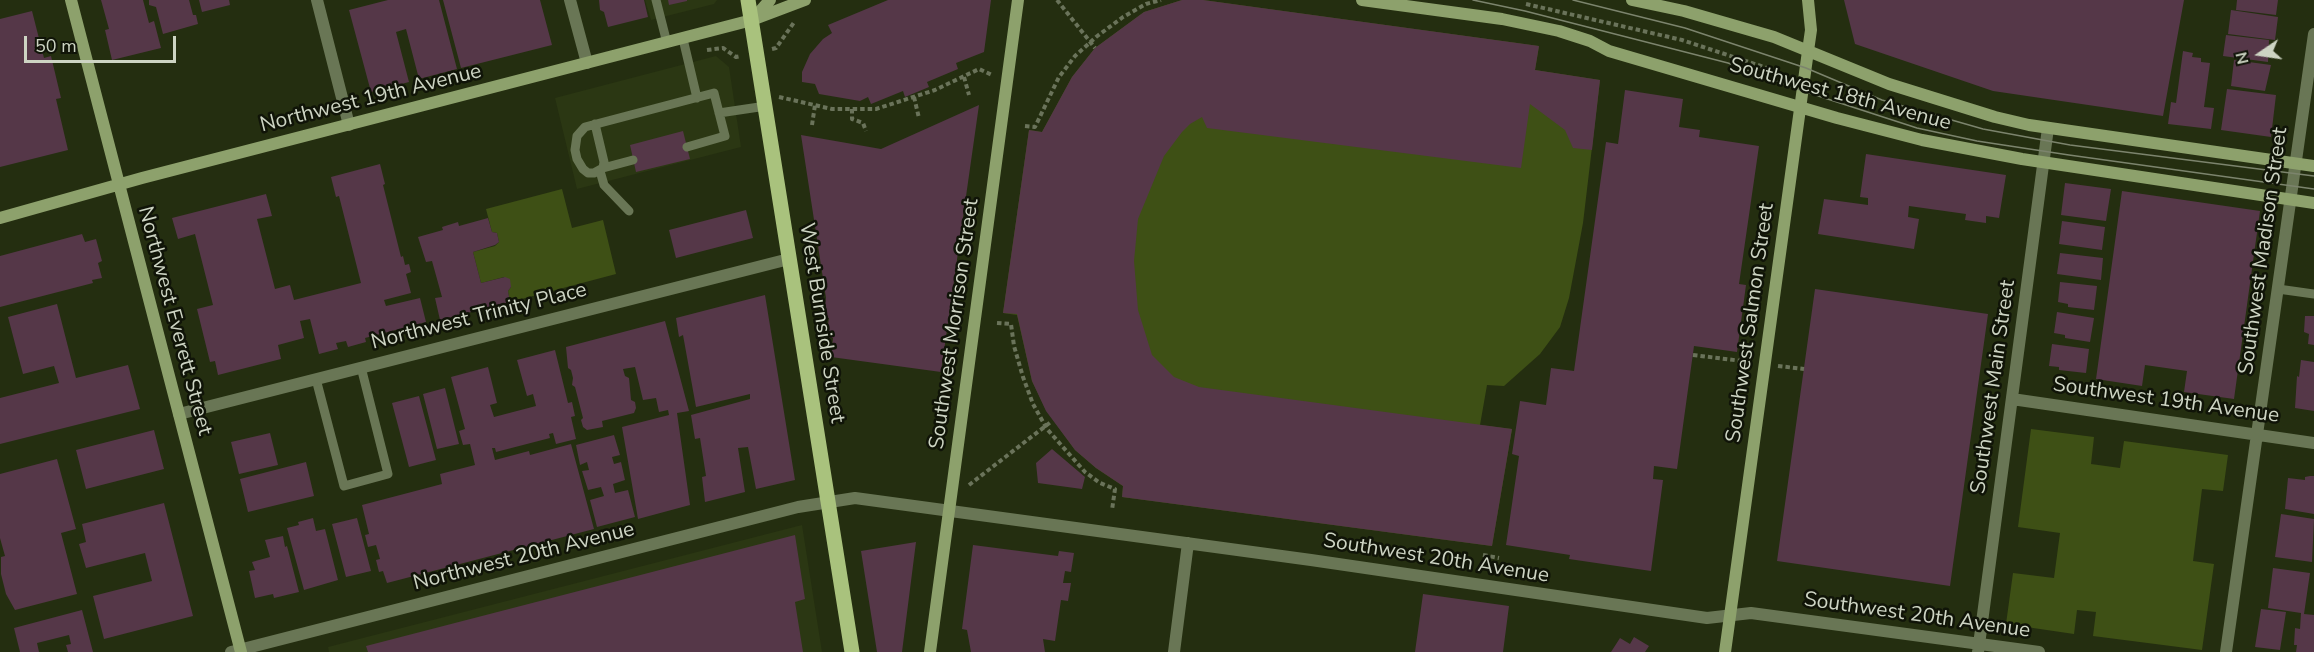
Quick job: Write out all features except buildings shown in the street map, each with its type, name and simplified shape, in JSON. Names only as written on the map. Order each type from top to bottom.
[{"type":"main road","name":"West Burnside Street","points":[[748,0],[852,652]]},
{"type":"street","name":"Northwest Everett Street","points":[[71,0],[179,414],[237,651]]},
{"type":"street","points":[[317,0],[349,125]]},
{"type":"street","points":[[570,0],[587,63]]},
{"type":"street","points":[[752,20],[770,0]]},
{"type":"street","points":[[752,20],[805,0]]},
{"type":"street","name":"Southwest Morrison Street","points":[[930,652],[1018,0]]},
{"type":"street","name":"Southwest 18th Avenue","points":[[1362,0],[1502,19],[1559,31],[1590,41],[1609,51],[1800,108],[1922,140],[2043,162],[2314,203]]},
{"type":"street","name":"Southwest 18th Avenue","points":[[1632,0],[1684,11],[1774,38],[1900,87],[1995,117],[2048,128],[2314,166]]},
{"type":"street","name":"Southwest Salmon Street","points":[[1725,652],[1808,51],[1810,30],[1808,0]]},
{"type":"street","name":"Northwest 19th Avenue","points":[[0,218],[752,20]]},
{"type":"street","name":"Southwest Madison Street","points":[[2226,652],[2314,34]]},
{"type":"street","name":"Southwest Main Street","points":[[1979,648],[2048,128]]},
{"type":"street","name":"Northwest Trinity Place","points":[[179,414],[789,259]]},
{"type":"street","name":"Southwest 19th Avenue","points":[[2012,399],[2314,442]]},
{"type":"street","name":"Southwest 20th Avenue","points":[[828,502],[855,498],[1188,543],[1707,618],[1755,613],[1979,648],[2039,652]]},
{"type":"street","name":"Northwest 20th Avenue","points":[[237,651],[798,507],[828,502]]},
{"type":"street","points":[[1174,652],[1188,543]]},
{"type":"lane","points":[[657,0],[667,43]]},
{"type":"lane","points":[[683,39],[698,98]]},
{"type":"lane","points":[[633,160],[588,173],[583,169],[575,150],[575,143],[580,131],[585,127],[714,93],[725,136],[687,147]]},
{"type":"lane","points":[[719,113],[765,100]]},
{"type":"lane","points":[[595,124],[604,162],[601,170],[604,185],[629,211]]},
{"type":"lane","points":[[2278,289],[2314,294]]},
{"type":"lane","points":[[316,379],[344,486],[388,474],[361,367]]},
{"type":"path","points":[[1056,0],[1095,48]]},
{"type":"path","points":[[1024,126],[1035,127],[1059,77],[1091,42],[1123,17],[1146,4],[1161,0]]},
{"type":"path","points":[[1526,4],[1682,40],[1770,69]]},
{"type":"path","points":[[765,100],[832,109],[876,109],[935,90],[979,69],[1006,81]]},
{"type":"path","points":[[964,76],[969,95]]},
{"type":"path","points":[[914,97],[919,118]]},
{"type":"path","points":[[812,125],[815,105]]},
{"type":"path","points":[[852,109],[852,119],[863,123],[866,131]]},
{"type":"path","points":[[997,323],[1011,324],[1014,346],[1023,377],[1033,404],[1046,426],[1085,472],[1100,483],[1115,489],[1113,510]]},
{"type":"path","points":[[969,485],[1052,421]]},
{"type":"path","name":"Southwest 20th Avenue","points":[[1484,555],[1499,558]]},
{"type":"shaded area","points":[[645,0],[717,0],[714,4],[651,20]]},
{"type":"shaded area","points":[[1182,0],[1203,0],[1539,46],[1535,70],[1600,80],[1583,223],[1569,298],[1560,327],[1540,354],[1504,386],[1487,385],[1480,425],[1512,429],[1492,546],[1122,497],[1123,486],[1075,450],[1046,410],[1032,381],[1017,315],[1003,313],[1029,130],[1042,132],[1072,77],[1095,48],[1144,12]]},
{"type":"shaded area","points":[[716,56],[729,67],[741,147],[577,189],[555,98]]},
{"type":"shaded area","points":[[562,189],[572,228],[603,220],[616,274],[510,302],[508,291],[511,287],[504,277],[481,283],[473,252],[495,246],[499,242],[497,233],[492,232],[486,209]]},
{"type":"shaded area","points":[[2031,429],[2094,437],[2091,464],[2120,468],[2124,441],[2228,455],[2223,491],[2202,489],[2193,561],[2214,564],[2202,650],[2093,636],[2096,612],[2077,610],[2074,634],[2006,624],[2013,573],[2054,578],[2060,533],[2018,527]]},
{"type":"shaded area","points":[[802,525],[822,652],[329,652],[328,647]]},
{"type":"tram line","points":[[1473,0],[1728,63],[1803,91],[1917,128],[1977,141],[2314,189]]},
{"type":"tram line","points":[[1573,0],[1685,28],[1806,68],[1882,100],[1983,129],[2070,145],[2314,176]]}]
